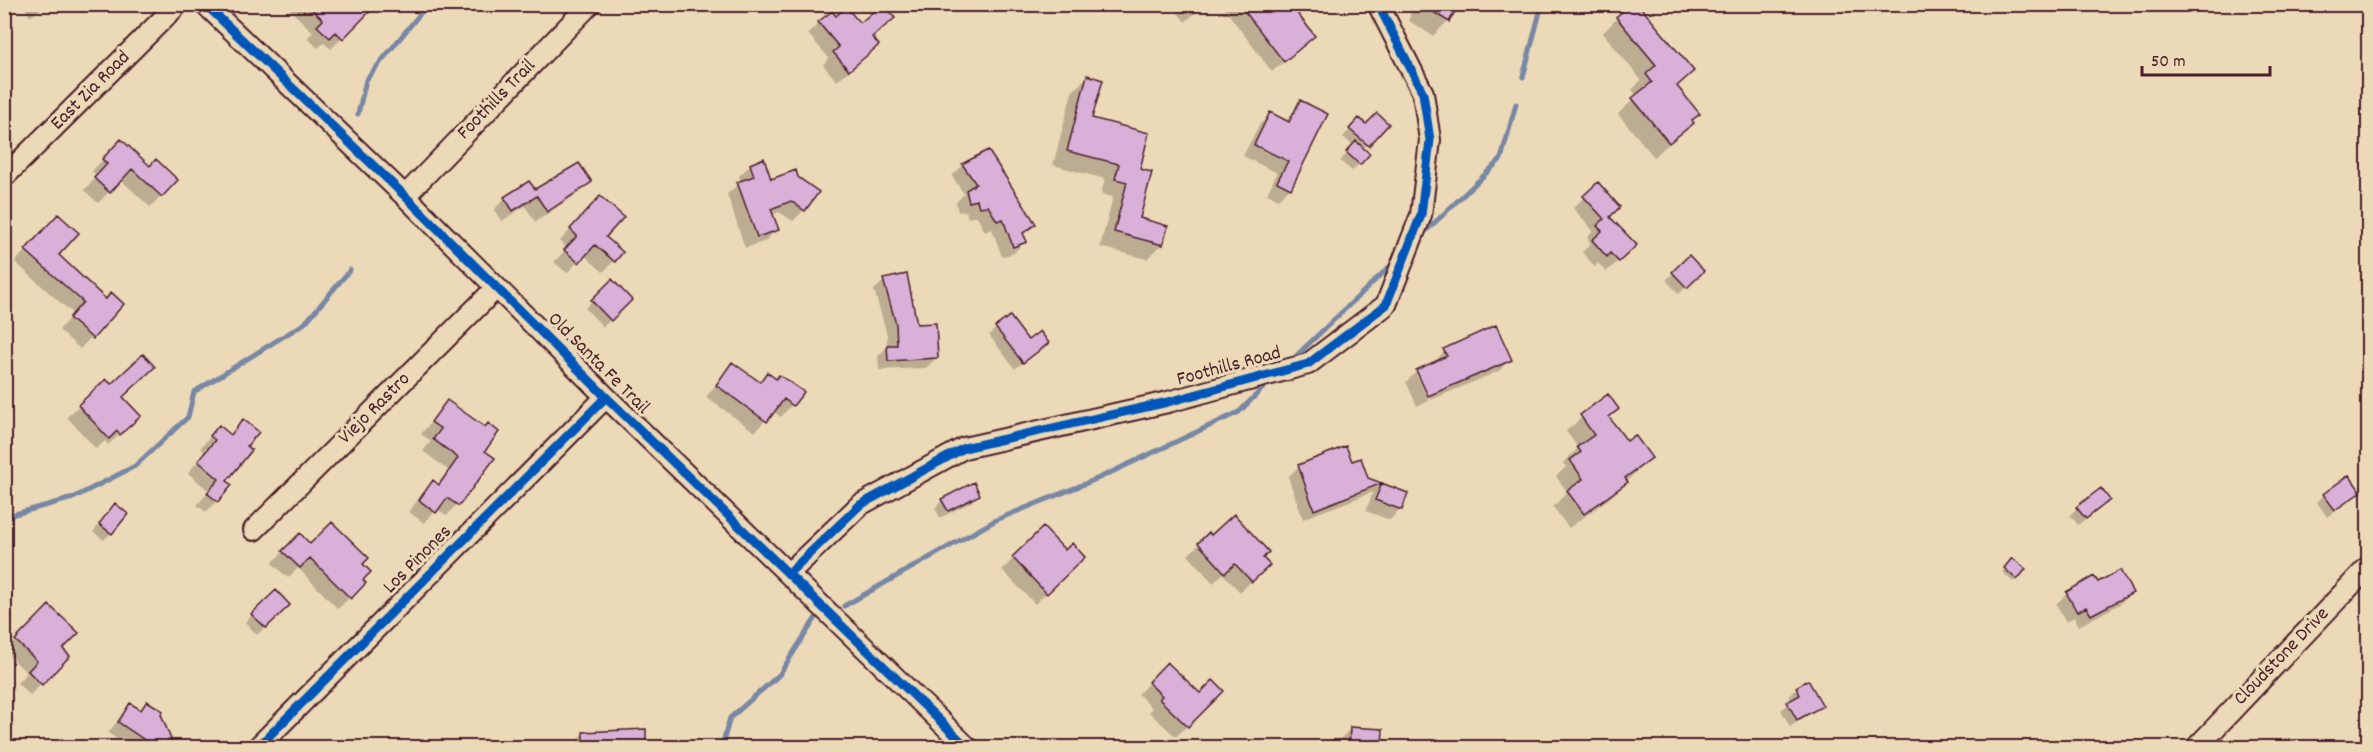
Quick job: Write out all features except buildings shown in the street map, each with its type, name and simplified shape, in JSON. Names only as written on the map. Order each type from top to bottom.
[{"type":"street","name":"East Zia Road","points":[[4,177],[178,4]]},
{"type":"street","name":"Old Santa Fe Trail","points":[[205,4],[405,196],[606,397],[968,747]]},
{"type":"street","name":"Foothills Trail","points":[[405,196],[590,4]]},
{"type":"street","name":"Foothills Road","points":[[789,573],[860,505],[964,448],[1168,402],[1308,364],[1386,305],[1420,215],[1430,140],[1423,93],[1378,4]]},
{"type":"street","name":"Viejo Rastro","points":[[254,530],[496,288]]},
{"type":"street","name":"Los Pinones","points":[[257,747],[606,397]]},
{"type":"street","name":"Cloudstone Drive","points":[[2196,747],[2368,567]]},
{"type":"waterway","points":[[358,114],[366,80],[428,4]]},
{"type":"waterway","points":[[1523,77],[1542,4]]},
{"type":"waterway","points":[[1426,231],[1501,159],[1516,104]]},
{"type":"waterway","points":[[1297,355],[1389,267]]},
{"type":"waterway","points":[[4,517],[73,498],[135,466],[188,417],[194,392],[305,323],[350,270]]},
{"type":"waterway","points":[[844,606],[996,520],[1099,478],[1239,412],[1263,388]]},
{"type":"waterway","points":[[721,748],[730,718],[779,675],[815,619]]},
{"type":"cycle path","points":[[205,4],[405,196],[606,397],[968,748]]},
{"type":"cycle path","points":[[789,573],[860,505],[964,448],[1168,402],[1308,364],[1386,305],[1421,215],[1430,140],[1423,93],[1378,4]]},
{"type":"cycle path","points":[[257,748],[606,397]]}]
